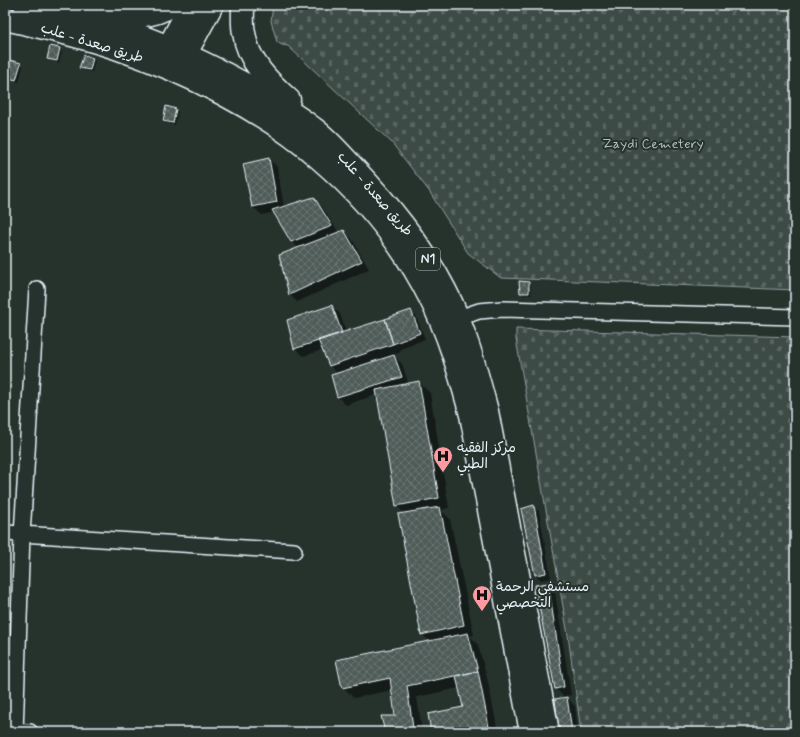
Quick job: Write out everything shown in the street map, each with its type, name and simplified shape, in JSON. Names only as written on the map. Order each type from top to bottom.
[{"type":"main road","name":"طريق صعدة - علب","points":[[25,5],[75,16],[122,30],[176,51],[238,81],[264,96],[309,136]]},
{"type":"main road","points":[[75,16],[138,16],[166,9],[172,5]]},
{"type":"main road","points":[[176,51],[191,5]]},
{"type":"main road","points":[[176,51],[212,5]]},
{"type":"main road","points":[[243,5],[244,35],[248,49],[258,68],[267,80],[300,111],[309,136]]},
{"type":"main road","name":"طريق صعدة - علب","points":[[5,19],[88,39],[116,48],[173,70],[227,96],[253,111],[332,145],[370,184],[415,239],[446,291],[458,369],[471,415],[531,732]]},
{"type":"main road","name":"طريق صعدة - علب","points":[[450,321],[470,351],[487,411],[548,732]]},
{"type":"street","points":[[30,732],[12,731],[37,289]]},
{"type":"street","points":[[450,321],[479,311],[502,309],[795,318]]},
{"type":"street","points":[[5,534],[294,551]]},
{"type":"green space","name":"Zaydi Cemetery","points":[[273,5],[795,5],[795,290],[501,278],[468,253],[429,191],[392,143],[288,46],[277,42],[271,21]]},
{"type":"green space","points":[[516,329],[795,337],[795,732],[581,732],[568,635],[516,339]]},
{"type":"building","points":[[50,46],[60,48],[57,61],[47,59]]},
{"type":"building","points":[[84,55],[93,58],[90,70],[79,68]]},
{"type":"building","points":[[9,60],[21,63],[16,80],[5,77]]},
{"type":"building","points":[[166,106],[176,109],[173,123],[163,121]]},
{"type":"building","points":[[269,158],[277,202],[252,207],[243,164]]},
{"type":"building","points":[[314,197],[332,226],[291,242],[272,210]]},
{"type":"building","points":[[344,230],[362,261],[289,295],[279,255]]},
{"type":"building","points":[[519,281],[529,282],[529,293],[520,293]]},
{"type":"building","points":[[332,305],[342,333],[294,349],[287,320]]},
{"type":"building","points":[[411,310],[420,333],[393,344],[385,319]]},
{"type":"building","points":[[385,319],[393,344],[329,366],[318,340]]},
{"type":"building","points":[[394,355],[402,377],[337,397],[331,375]]},
{"type":"building","points":[[419,381],[439,498],[396,506],[376,390]]},
{"type":"building","points":[[534,505],[546,573],[535,575],[521,509]]},
{"type":"building","points":[[440,507],[464,625],[421,635],[398,514]]},
{"type":"building","points":[[548,583],[564,687],[555,689],[535,585]]},
{"type":"building","points":[[468,633],[478,671],[407,686],[413,728],[401,730],[401,732],[385,732],[381,716],[395,716],[390,678],[342,688],[336,660]]},
{"type":"building","points":[[478,671],[490,732],[431,732],[428,714],[463,707],[456,676]]},
{"type":"building","points":[[567,697],[572,732],[559,732],[555,699]]},
{"type":"place","name":"مركز الفقيه الطبي","points":[[443,473]]},
{"type":"place","name":"مستشفى الرحمة التخصصي","points":[[482,612]]}]
